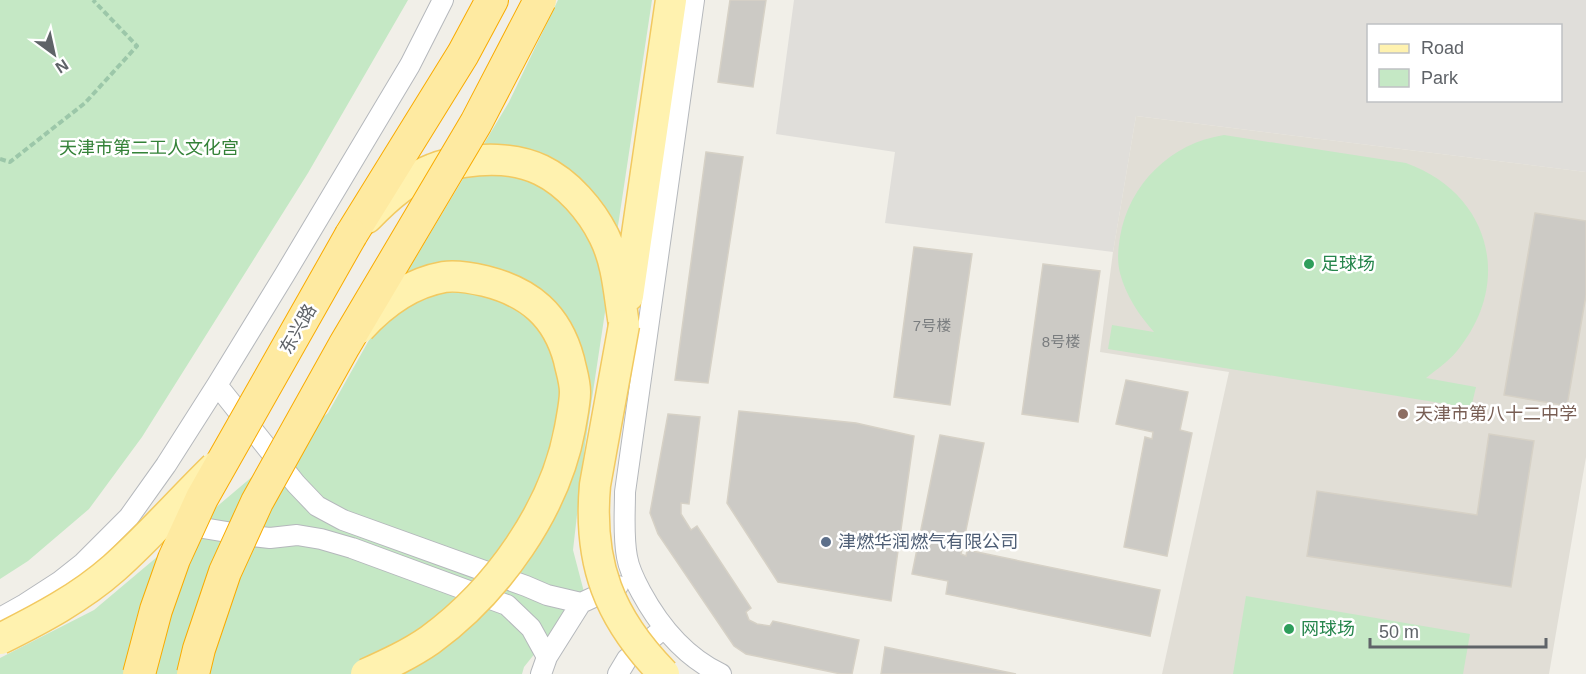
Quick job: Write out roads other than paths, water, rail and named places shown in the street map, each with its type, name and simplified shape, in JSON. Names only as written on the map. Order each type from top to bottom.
[{"type":"highway","name":"东兴路","points":[[139,674],[156,610],[174,559],[202,498],[351,235],[463,54],[492,0]]},
{"type":"highway","points":[[193,674],[225,572],[257,502],[344,346],[476,123],[540,0]]},
{"type":"main road","points":[[664,674],[637,643],[619,617],[605,586],[597,559],[593,504],[624,326],[671,0]]},
{"type":"main road","points":[[351,235],[386,198],[433,168],[471,161],[492,160],[511,161],[539,169],[561,183],[588,210],[604,235],[615,263],[624,326]]},
{"type":"main road","points":[[344,346],[391,298],[417,285],[445,277],[473,278],[500,284],[519,292],[538,305],[554,325],[565,345],[575,392],[567,443],[559,471],[545,503],[506,565],[459,617],[430,640],[397,661],[366,674]]},
{"type":"main road","points":[[0,639],[88,589],[114,568],[227,454]]},
{"type":"street","points":[[0,618],[25,604],[83,563],[129,517],[166,465],[217,385],[410,64],[443,0]]},
{"type":"street","points":[[694,0],[625,492],[625,537],[627,559],[634,578],[664,628],[696,659],[722,674]]},
{"type":"street","points":[[217,385],[296,484],[317,506],[343,520],[547,595],[581,603]]},
{"type":"street","points":[[129,517],[251,536],[297,535],[321,538],[352,548],[507,605],[531,628],[544,666]]},
{"type":"street","points":[[544,666],[581,603],[634,578]]},
{"type":"street","points":[[618,674],[627,659],[664,628]]},
{"type":"place","name":"足球场","points":[[1309,264]]},
{"type":"place","name":"天津市第八十二中学","points":[[1403,414]]},
{"type":"place","name":"津燃华润燃气有限公司","points":[[826,542]]},
{"type":"place","name":"网球场","points":[[1289,629]]},
{"type":"park label","name":"天津市第二工人文化宫","points":[[149,148]]}]
